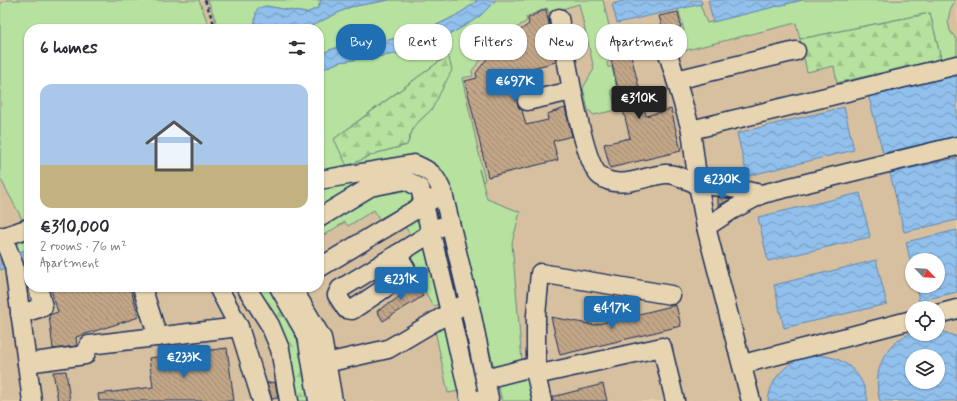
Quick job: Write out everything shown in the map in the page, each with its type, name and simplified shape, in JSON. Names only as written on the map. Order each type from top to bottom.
[{"type":"street","points":[[559,18],[578,119],[593,167],[599,176],[613,182],[624,183],[665,174],[679,175],[698,184],[725,187],[762,194]]},
{"type":"street","points":[[676,80],[796,51]]},
{"type":"street","points":[[670,60],[691,130],[698,184],[706,227],[743,364],[751,401]]},
{"type":"street","points":[[691,130],[957,65]]},
{"type":"street","points":[[527,101],[572,91]]},
{"type":"street","points":[[706,227],[732,210],[762,194],[957,146]]},
{"type":"street","points":[[324,179],[414,164],[427,169],[436,178],[443,194],[469,302],[485,379],[481,400]]},
{"type":"street","points":[[324,215],[370,187],[406,180],[420,188],[450,312],[481,400]]},
{"type":"street","points":[[324,265],[443,194]]},
{"type":"street","points":[[397,254],[449,221]]},
{"type":"street","points":[[24,232],[6,248],[20,314],[32,401]]},
{"type":"street","points":[[542,401],[536,370],[536,315],[540,273],[671,295]]},
{"type":"street","points":[[20,314],[43,307],[39,292]]},
{"type":"street","points":[[144,292],[158,337]]},
{"type":"street","points":[[221,292],[239,327],[262,401]]},
{"type":"street","points":[[249,292],[270,324],[280,349],[289,401]]},
{"type":"street","points":[[283,292],[307,336],[318,401]]},
{"type":"street","points":[[296,292],[322,338],[333,401]]},
{"type":"street","points":[[326,363],[388,349],[469,302]]},
{"type":"street","points":[[945,312],[957,309]]},
{"type":"street","points":[[743,364],[905,322]]},
{"type":"street","points":[[27,363],[85,355],[89,345],[239,327]]},
{"type":"street","points":[[485,379],[662,346],[675,401]]},
{"type":"path","points":[[204,0],[214,24]]},
{"type":"shaded area","points":[[0,0],[957,0],[957,401],[0,401]]},
{"type":"green space","points":[[6,0],[199,0],[208,24],[24,24],[24,218],[22,219],[0,178],[0,4]]},
{"type":"green space","points":[[208,0],[321,0],[318,8],[306,13],[266,6],[254,24],[217,24]]},
{"type":"green space","points":[[389,0],[478,0],[466,9],[439,24],[394,24],[394,38],[386,40],[386,24],[336,24],[336,48],[324,52],[324,24],[315,24],[350,7]]},
{"type":"green space","points":[[496,0],[603,0],[609,24],[596,24],[596,60],[609,60],[607,63],[608,67],[612,67],[617,89],[611,90],[616,110],[594,115],[588,110],[583,88],[594,69],[588,43],[588,24],[584,24],[579,4],[549,13],[547,8],[526,17],[527,21],[523,24],[468,24],[481,15]]},
{"type":"green space","points":[[802,0],[955,0],[950,11],[948,21],[950,31],[957,40],[957,60],[945,62],[941,59],[930,13],[800,39],[796,23],[687,50],[687,24],[682,24],[678,8],[700,4],[707,23]]},
{"type":"green space","points":[[930,13],[941,59],[837,83],[834,66],[807,72],[800,39]]},
{"type":"green space","points":[[460,28],[460,60],[481,60],[472,71],[473,76],[462,78],[485,180],[483,182],[479,169],[487,199],[520,212],[512,243],[522,361],[494,368],[448,189],[441,172],[324,176],[324,69],[339,62],[353,60],[386,60],[386,55],[394,54],[394,60],[441,60],[334,139],[377,153],[407,145],[414,126],[432,109],[447,60],[452,60],[452,33]]},
{"type":"green space","points":[[441,60],[449,60],[452,70],[432,109],[414,126],[407,145],[377,153],[347,166],[334,139]]},
{"type":"green space","points":[[413,169],[419,175],[411,175],[324,213],[324,183]]},
{"type":"green space","points":[[378,189],[411,189],[413,196],[411,201],[379,219],[374,210],[348,226],[345,222],[324,235],[324,222]]},
{"type":"green space","points":[[420,216],[423,227],[411,236],[404,225]]},
{"type":"green space","points":[[24,236],[24,251],[17,253],[15,247],[17,240]]},
{"type":"green space","points":[[427,247],[445,302],[434,306],[406,259],[409,254]]},
{"type":"green space","points":[[254,292],[275,292],[295,332],[301,351],[309,401],[292,401]]},
{"type":"green space","points":[[466,320],[482,386],[474,388],[458,323]]},
{"type":"green space","points":[[442,326],[451,326],[465,390],[448,393],[435,330]]},
{"type":"green space","points":[[527,374],[533,401],[502,401],[497,381]]},
{"type":"water","points":[[321,0],[389,0],[350,7],[315,24],[255,24],[258,8],[266,6],[306,13],[318,8]]},
{"type":"water","points":[[478,0],[496,0],[481,15],[468,24],[460,24],[460,28],[452,33],[452,24],[439,24]]},
{"type":"water","points":[[627,0],[701,0],[702,4],[617,23],[612,4]]},
{"type":"water","points":[[708,0],[802,0],[713,22]]},
{"type":"water","points":[[394,38],[394,54],[386,55],[387,40]]},
{"type":"water","points":[[336,48],[336,60],[353,60],[339,62],[324,69],[324,53]]},
{"type":"water","points":[[957,68],[957,136],[883,153],[867,90]]},
{"type":"water","points":[[844,107],[854,150],[747,176],[737,133]]},
{"type":"water","points":[[957,158],[957,220],[904,232],[890,173]]},
{"type":"water","points":[[860,193],[870,237],[768,261],[758,217]]},
{"type":"water","points":[[957,230],[957,292],[919,301],[917,293],[945,293],[945,253],[908,253],[906,242]]},
{"type":"water","points":[[24,251],[24,262],[0,270],[0,258]]},
{"type":"water","points":[[876,260],[887,304],[784,328],[774,285]]},
{"type":"water","points":[[945,333],[957,337],[957,401],[880,401],[877,384],[880,367],[887,351],[904,336],[905,341],[945,341]]},
{"type":"water","points":[[813,355],[834,358],[850,367],[862,381],[868,401],[768,401],[773,384],[782,370],[804,357]]},
{"type":"building","points":[[546,9],[549,24],[535,24],[535,60],[556,60],[556,62],[513,73],[519,95],[517,103],[519,108],[522,110],[526,125],[548,120],[547,114],[565,108],[572,136],[553,141],[558,160],[488,177],[465,81],[477,78],[476,73],[486,60],[527,60],[528,18]]},
{"type":"building","points":[[678,12],[680,24],[661,24],[659,16]]},
{"type":"building","points":[[611,60],[632,60],[646,116],[671,109],[681,151],[610,168],[604,144],[630,138]]},
{"type":"building","points":[[718,197],[727,198],[731,199],[718,206]]},
{"type":"building","points":[[415,282],[423,296],[383,321],[377,311],[401,296],[398,292]]},
{"type":"building","points":[[52,292],[132,292],[139,317],[76,337],[77,346],[53,349],[49,315],[58,312]]},
{"type":"building","points":[[676,305],[681,326],[560,355],[551,317],[594,325]]},
{"type":"building","points":[[227,348],[234,401],[99,401],[98,394],[153,387],[149,358]]},
{"type":"building","points":[[66,371],[70,401],[58,401],[53,372]]},
{"type":"building","points":[[275,382],[278,398],[272,399],[267,383]]},
{"type":"building","points":[[603,384],[607,401],[552,401],[552,397]]}]
